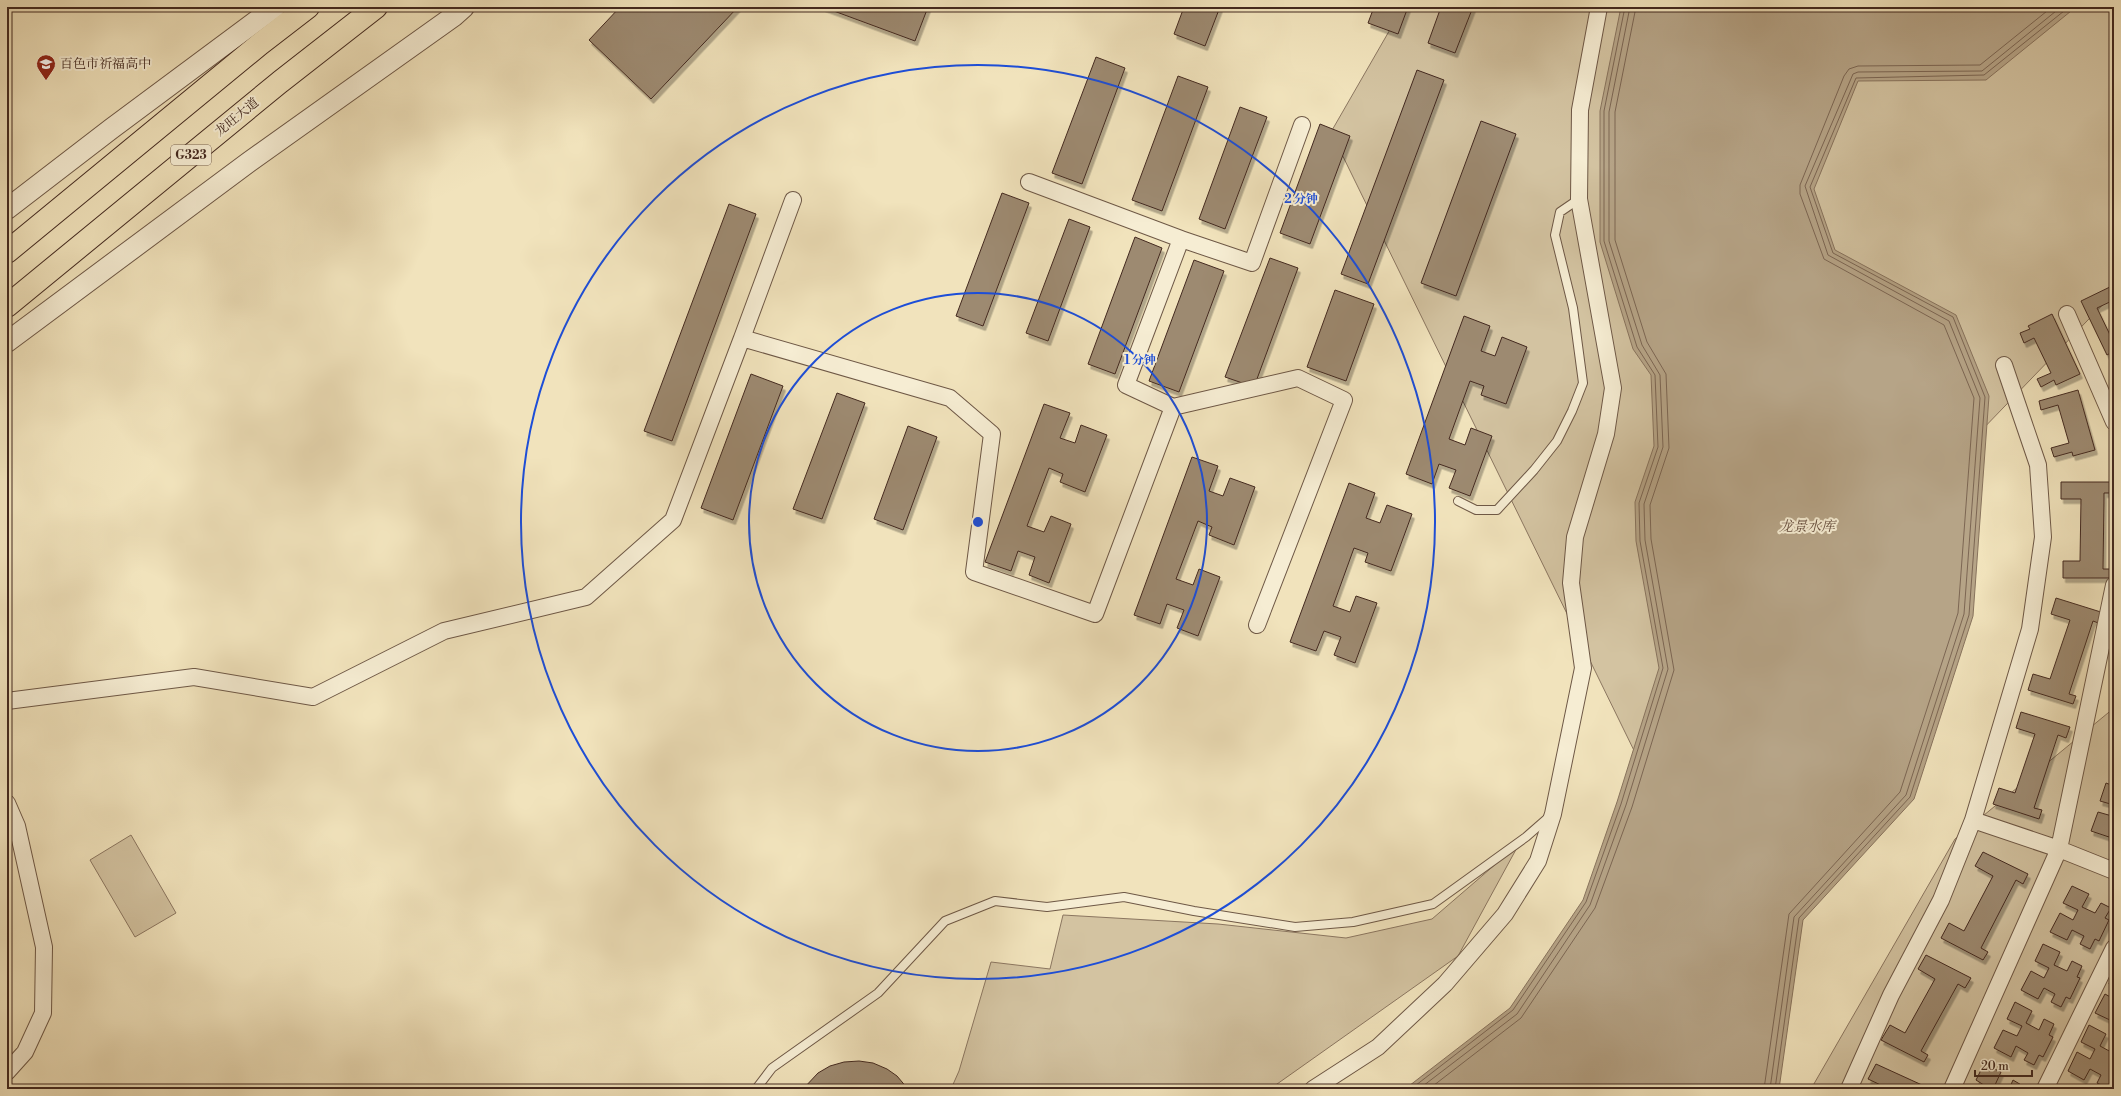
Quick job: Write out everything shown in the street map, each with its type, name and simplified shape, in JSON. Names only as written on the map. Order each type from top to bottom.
[{"type":"highway","points":[[7,252],[253,49],[308,7]]},
{"type":"highway","name":"龙旺大道","points":[[7,306],[280,82],[376,7]]},
{"type":"street","points":[[7,209],[111,129],[275,7]]},
{"type":"street","points":[[7,342],[249,162],[454,16],[464,7]]},
{"type":"street","points":[[1313,1089],[1378,1047],[1445,984],[1505,914],[1538,861],[1553,814],[1583,668],[1571,583],[1575,538],[1606,434],[1613,388],[1579,199],[1580,110],[1600,7]]},
{"type":"street","points":[[1030,182],[1181,239],[1252,263],[1302,125]]},
{"type":"street","points":[[7,701],[194,677],[313,696],[444,631],[586,597],[673,520],[793,200]]},
{"type":"street","points":[[1181,239],[1126,385],[1173,407],[1298,378],[1344,400],[1257,625]]},
{"type":"street","points":[[2067,314],[2114,422]]},
{"type":"street","points":[[742,338],[950,398],[992,434],[974,572],[1095,614],[1173,407]]},
{"type":"street","points":[[1850,1089],[1891,995],[1941,900],[1973,820],[2030,629],[2042,537],[2038,465],[2004,364]]},
{"type":"street","points":[[1952,1089],[2059,849],[2114,585]]},
{"type":"street","points":[[7,803],[17,826],[44,947],[43,1013],[25,1052],[7,1072]]},
{"type":"street","points":[[1973,820],[2059,849],[2114,871]]},
{"type":"street","points":[[2045,1089],[2114,948]]},
{"type":"lane","points":[[1458,501],[1476,510],[1498,510],[1534,470],[1557,441],[1572,411],[1582,383],[1573,308],[1555,235],[1560,212],[1579,199]]},
{"type":"lane","points":[[756,1089],[772,1068],[878,993],[945,921],[995,901],[1047,907],[1124,897],[1194,911],[1295,927],[1353,922],[1433,904],[1526,837],[1553,814]]},
{"type":"shaded area","points":[[1403,7],[2114,7],[2114,293],[1647,777],[1331,132]]},
{"type":"shaded area","points":[[2114,708],[2114,1089],[1811,1089],[1955,839]]},
{"type":"shaded area","points":[[131,835],[176,913],[135,937],[90,860]]},
{"type":"shaded area","points":[[1519,844],[1458,956],[1270,1089],[951,1089],[959,1071],[991,962],[1050,969],[1063,915],[1218,924],[1346,938],[1432,919]]},
{"type":"water","name":"龙景水库","points":[[1621,7],[2076,7],[1986,80],[1858,81],[1814,189],[1835,250],[1956,315],[1989,396],[1973,616],[1914,799],[1803,920],[1779,1089],[1405,1089],[1510,1008],[1583,900],[1617,802],[1659,668],[1636,541],[1635,502],[1654,446],[1651,375],[1633,349],[1600,242],[1600,111]]},
{"type":"building","points":[[620,7],[738,7],[651,99],[589,40]]},
{"type":"building","points":[[823,7],[928,7],[915,41]]},
{"type":"building","points":[[1184,7],[1220,7],[1205,46],[1174,34]]},
{"type":"building","points":[[1374,7],[1408,7],[1398,34],[1368,23]]},
{"type":"building","points":[[1441,7],[1473,7],[1455,53],[1428,43]]},
{"type":"building","points":[[1096,57],[1125,68],[1082,184],[1052,173]]},
{"type":"building","points":[[1417,70],[1444,80],[1368,284],[1341,274]]},
{"type":"building","points":[[1178,76],[1208,87],[1162,211],[1132,200]]},
{"type":"building","points":[[1240,107],[1267,117],[1225,229],[1199,219]]},
{"type":"building","points":[[1481,121],[1516,134],[1456,296],[1421,283]]},
{"type":"building","points":[[1320,124],[1350,136],[1310,244],[1280,233]]},
{"type":"building","points":[[1002,193],[1029,203],[983,326],[956,316]]},
{"type":"building","points":[[729,204],[756,214],[672,441],[644,431]]},
{"type":"building","points":[[1069,219],[1090,227],[1048,341],[1026,333]]},
{"type":"building","points":[[1135,237],[1162,248],[1115,374],[1088,364]]},
{"type":"building","points":[[1270,258],[1298,268],[1254,387],[1225,377]]},
{"type":"building","points":[[1194,260],[1224,271],[1179,392],[1149,381]]},
{"type":"building","points":[[2114,285],[2114,300],[2097,308],[2112,339],[2114,338],[2114,351],[2107,355],[2081,301]]},
{"type":"building","points":[[1335,290],[1374,304],[1346,381],[1307,367]]},
{"type":"building","points":[[2052,314],[2080,374],[2056,385],[2054,380],[2041,387],[2037,379],[2051,373],[2034,338],[2024,343],[2020,333],[2030,329],[2028,326]]},
{"type":"building","points":[[1464,316],[1490,326],[1481,351],[1495,356],[1502,337],[1527,347],[1506,404],[1481,395],[1484,386],[1470,381],[1449,439],[1465,445],[1471,428],[1492,436],[1470,496],[1449,488],[1456,470],[1439,464],[1432,484],[1406,474]]},
{"type":"building","points":[[2114,359],[2114,369],[2110,361]]},
{"type":"building","points":[[751,374],[783,386],[733,520],[701,508]]},
{"type":"building","points":[[2078,390],[2095,450],[2073,456],[2072,452],[2054,457],[2051,448],[2069,443],[2058,405],[2041,410],[2039,401]]},
{"type":"building","points":[[837,393],[865,403],[822,519],[793,509]]},
{"type":"building","points":[[1044,404],[1070,413],[1060,438],[1075,443],[1081,425],[1107,435],[1085,492],[1060,482],[1063,474],[1049,468],[1027,526],[1044,532],[1051,516],[1071,524],[1049,583],[1029,575],[1035,557],[1018,551],[1011,571],[985,562]]},
{"type":"building","points":[[908,426],[937,437],[903,530],[874,519]]},
{"type":"building","points":[[1192,457],[1218,466],[1209,491],[1223,496],[1230,478],[1255,487],[1234,545],[1209,535],[1212,527],[1198,521],[1176,579],[1193,585],[1199,569],[1220,577],[1198,636],[1177,628],[1184,610],[1167,604],[1160,624],[1134,615]]},
{"type":"building","points":[[2061,482],[2112,482],[2112,493],[2104,493],[2103,569],[2110,569],[2110,578],[2063,578],[2063,561],[2080,561],[2081,499],[2061,499]]},
{"type":"building","points":[[1349,483],[1375,493],[1366,518],[1380,523],[1387,505],[1412,514],[1391,571],[1365,562],[1368,553],[1354,548],[1333,606],[1350,612],[1356,596],[1377,603],[1355,663],[1334,655],[1341,637],[1324,631],[1316,651],[1290,642]]},
{"type":"building","points":[[2056,598],[2104,613],[2101,624],[2093,621],[2069,694],[2076,696],[2073,704],[2028,690],[2033,674],[2050,679],[2070,620],[2051,614]]},
{"type":"building","points":[[2021,712],[2070,727],[2066,738],[2058,735],[2034,808],[2042,810],[2039,819],[1993,804],[1999,788],[2015,793],[2035,734],[2016,728]]},
{"type":"building","points":[[2114,754],[2114,766],[2110,765]]},
{"type":"building","points":[[2106,783],[2114,786],[2114,805],[2100,801]]},
{"type":"building","points":[[2114,811],[2114,827],[2109,837],[2091,831],[2098,812],[2112,816]]},
{"type":"building","points":[[1983,852],[2028,874],[2023,884],[2016,880],[1981,948],[1988,952],[1983,960],[1941,938],[1949,923],[1964,931],[1993,876],[1975,866]]},
{"type":"building","points":[[2072,886],[2089,894],[2082,907],[2095,913],[2101,903],[2111,908],[2105,918],[2109,920],[2099,941],[2095,939],[2090,949],[2080,944],[2084,936],[2072,930],[2067,940],[2050,932],[2060,913],[2073,920],[2078,910],[2063,903]]},
{"type":"building","points":[[2043,944],[2060,952],[2054,965],[2067,971],[2072,961],[2082,966],[2077,977],[2080,978],[2070,999],[2066,997],[2061,1007],[2051,1002],[2055,994],[2044,988],[2038,999],[2021,990],[2031,971],[2044,978],[2049,968],[2035,961]]},
{"type":"building","points":[[1926,955],[1971,978],[1965,988],[1958,984],[1921,1051],[1928,1055],[1924,1062],[1881,1040],[1890,1025],[1905,1033],[1935,979],[1918,969]]},
{"type":"building","points":[[2114,972],[2114,986],[2109,984]]},
{"type":"building","points":[[2105,994],[2114,999],[2112,1021],[2095,1013]]},
{"type":"building","points":[[2015,1002],[2032,1011],[2026,1023],[2039,1030],[2044,1019],[2054,1024],[2049,1035],[2053,1037],[2043,1057],[2039,1055],[2034,1065],[2024,1060],[2028,1053],[2016,1046],[2011,1057],[1994,1048],[2003,1030],[2017,1036],[2022,1026],[2007,1019]]},
{"type":"building","points":[[2089,1025],[2106,1034],[2100,1046],[2113,1053],[2114,1050],[2114,1079],[2112,1078],[2107,1088],[2097,1083],[2101,1075],[2090,1069],[2084,1080],[2068,1071],[2077,1052],[2090,1059],[2095,1049],[2081,1042]]},
{"type":"building","points":[[859,1061],[873,1063],[887,1069],[897,1076],[908,1089],[803,1089],[818,1073],[830,1066],[844,1062]]},
{"type":"building","points":[[1876,1064],[1922,1085],[1920,1089],[1886,1089],[1887,1088],[1868,1079]]},
{"type":"building","points":[[1984,1064],[2001,1072],[1995,1085],[2004,1089],[1990,1089],[1976,1080]]},
{"type":"building","points":[[2013,1080],[2023,1086],[2021,1089],[2009,1089]]},
{"type":"place","name":"百色市祈福高中","points":[[46,81]]}]
